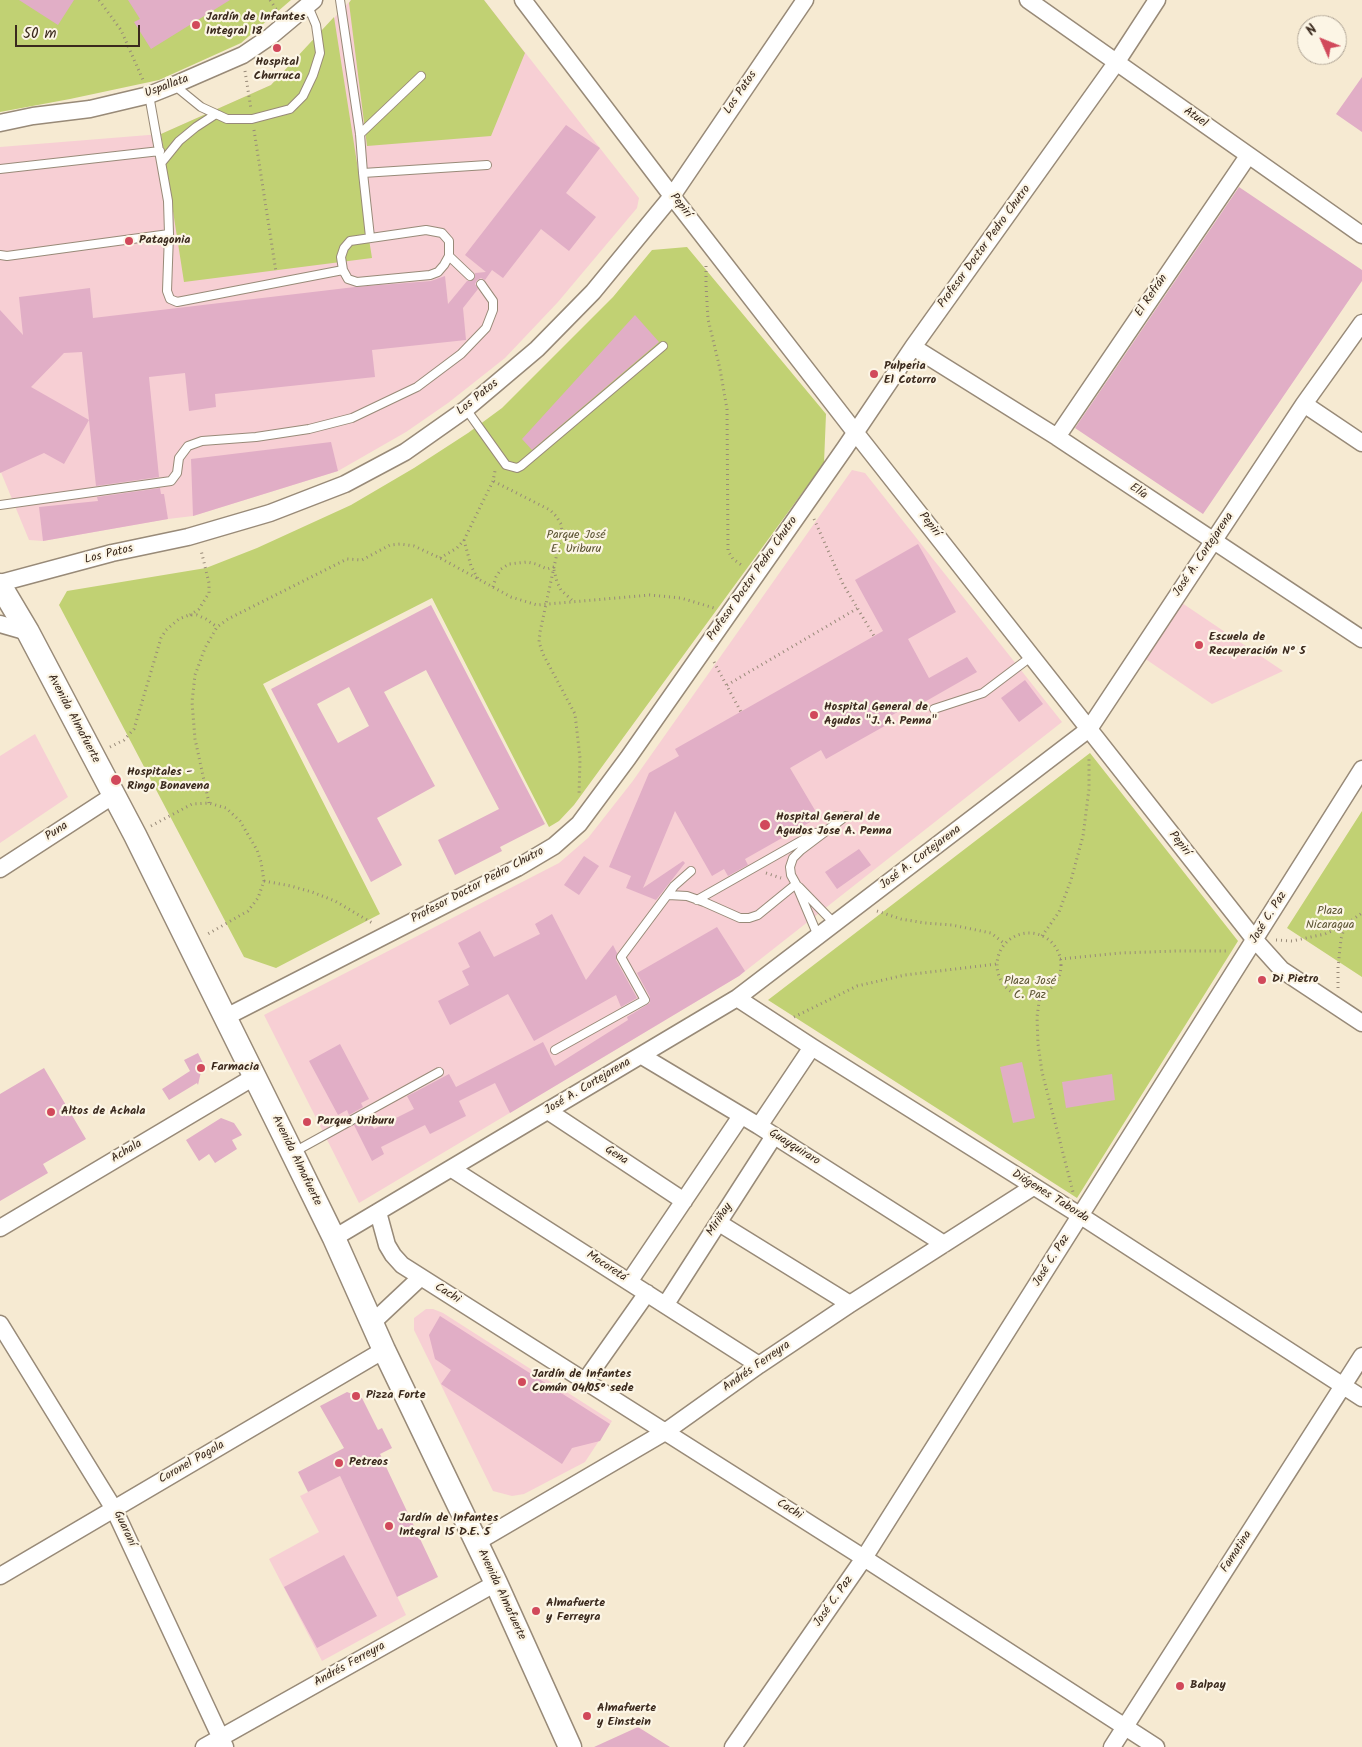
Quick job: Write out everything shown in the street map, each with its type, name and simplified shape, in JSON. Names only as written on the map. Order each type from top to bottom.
[{"type":"main road","name":"Avenida Almafuerte","points":[[0,584],[28,632],[135,835],[334,1238],[384,1350],[477,1542],[570,1747]]},
{"type":"street","name":"Pepirí","points":[[523,0],[855,432],[1089,729],[1251,946],[1282,970],[1362,1023]]},
{"type":"street","name":"Los Patos","points":[[0,584],[112,553],[197,534],[270,513],[345,484],[405,452],[466,409],[537,349],[593,292],[672,196],[805,0]]},
{"type":"street","name":"Atuel","points":[[1028,0],[1362,236]]},
{"type":"street","name":"Profesor Doctor Pedro Chutro","points":[[224,1018],[517,868],[554,846],[579,824],[634,750],[913,347],[1116,63],[1157,0]]},
{"type":"street","name":"Uspallata","points":[[0,123],[33,116],[90,109],[149,95],[242,55],[271,36],[311,3]]},
{"type":"street","name":"El Refrán","points":[[1056,437],[1248,156]]},
{"type":"street","name":"José A. Cortejarena","points":[[334,1238],[737,998],[1089,729],[1304,404],[1362,323]]},
{"type":"street","name":"Elía","points":[[913,347],[1056,437],[1362,639]]},
{"type":"street","points":[[1304,404],[1362,443]]},
{"type":"street","points":[[0,624],[28,632]]},
{"type":"street","name":"José C. Paz","points":[[733,1747],[864,1558],[1362,768]]},
{"type":"street","name":"Puna","points":[[0,869],[114,795]]},
{"type":"street","name":"Diógenes Taborda","points":[[737,998],[1362,1398]]},
{"type":"street","points":[[759,1126],[812,1047]]},
{"type":"street","name":"Guayquiraro","points":[[642,1056],[759,1126],[944,1244]]},
{"type":"street","name":"Achala","points":[[0,1228],[254,1077]]},
{"type":"street","name":"Gena","points":[[548,1111],[684,1201]]},
{"type":"street","points":[[629,1282],[741,1116]]},
{"type":"street","name":"Miriñay","points":[[666,1304],[774,1136]]},
{"type":"street","name":"Mocoretá","points":[[452,1169],[759,1365]]},
{"type":"street","name":"Andrés Ferreyra","points":[[477,1542],[665,1432],[759,1365],[850,1304],[1033,1187]]},
{"type":"street","name":"Cachi","points":[[378,1212],[387,1244],[393,1255],[402,1265],[864,1558],[1156,1747]]},
{"type":"street","points":[[719,1223],[850,1304]]},
{"type":"street","name":"Cachi","points":[[372,1324],[421,1277]]},
{"type":"street","points":[[585,1381],[647,1293]]},
{"type":"street","name":"Guaraní","points":[[0,1324],[114,1509],[223,1742]]},
{"type":"street","name":"Coronel Pagola","points":[[0,1576],[384,1350]]},
{"type":"street","name":"Famatina","points":[[1112,1747],[1362,1356]]},
{"type":"street","name":"Andrés Ferreyra","points":[[204,1747],[223,1742],[496,1583]]},
{"type":"lane","points":[[340,0],[360,134],[370,238]]},
{"type":"lane","points":[[174,85],[201,107],[227,119],[252,119],[290,109],[303,96],[320,54],[311,3]]},
{"type":"lane","points":[[360,134],[421,76]]},
{"type":"lane","points":[[149,95],[168,201],[167,291],[170,299],[177,302],[343,270]]},
{"type":"lane","points":[[162,162],[179,142],[196,127],[216,114]]},
{"type":"lane","points":[[0,169],[160,151]]},
{"type":"lane","points":[[363,173],[486,165]]},
{"type":"lane","points":[[426,230],[442,233],[449,242],[448,256],[438,272],[430,275],[357,282],[348,279],[343,270],[341,257],[344,248],[350,241],[426,230]]},
{"type":"lane","points":[[0,255],[7,256],[169,234]]},
{"type":"lane","points":[[448,256],[470,276]]},
{"type":"lane","points":[[0,505],[171,481],[177,473],[179,458],[188,446],[202,441],[256,437],[352,418],[417,387],[461,354],[486,328],[493,310],[493,300],[481,284]]},
{"type":"lane","points":[[466,409],[510,467],[521,466],[663,346]]},
{"type":"lane","points":[[934,709],[983,693],[1032,656]]},
{"type":"lane","points":[[818,936],[791,875],[790,867],[793,858],[846,816]]},
{"type":"lane","points":[[697,900],[815,833],[826,831]]},
{"type":"lane","points":[[555,1050],[645,1000],[621,957],[674,886],[691,871]]},
{"type":"lane","points":[[668,895],[687,896],[740,918],[749,918],[758,915],[796,884]]},
{"type":"lane","points":[[796,884],[834,923]]},
{"type":"lane","points":[[292,1153],[439,1072]]},
{"type":"path","points":[[99,0],[121,30],[149,95]]},
{"type":"path","points":[[242,55],[276,272]]},
{"type":"path","points":[[712,247],[706,268],[706,302],[727,409],[728,551],[733,559],[756,574]]},
{"type":"path","points":[[440,558],[457,548],[464,540],[493,481],[499,454]]},
{"type":"path","points":[[493,481],[550,510],[561,524],[562,531],[545,604],[539,642],[543,654],[575,714],[580,758],[579,824]]},
{"type":"path","points":[[806,502],[843,584],[874,636]]},
{"type":"path","points":[[93,756],[124,740],[134,729],[161,638],[170,624],[199,609],[209,593],[209,583],[197,534]]},
{"type":"path","points":[[464,540],[467,555],[478,579]]},
{"type":"path","points":[[209,803],[195,739],[192,702],[195,676],[205,648],[217,627],[228,618],[347,559],[362,560],[390,545],[414,546],[511,597],[537,605],[650,595],[681,598],[713,608],[727,616]]},
{"type":"path","points":[[493,587],[501,569],[509,564],[527,562],[547,570],[554,567]]},
{"type":"path","points":[[554,567],[561,590],[574,602]]},
{"type":"path","points":[[726,685],[858,608]]},
{"type":"path","points":[[189,615],[197,615],[217,627]]},
{"type":"path","points":[[706,646],[741,712]]},
{"type":"path","points":[[1042,936],[1059,912],[1084,836],[1089,789],[1089,729]]},
{"type":"path","points":[[135,835],[192,804],[209,803],[226,808],[240,821],[257,850],[264,881],[258,898],[248,911],[189,944]]},
{"type":"path","points":[[753,868],[796,884]]},
{"type":"path","points":[[264,881],[291,886],[334,901],[374,924],[387,934]]},
{"type":"path","points":[[862,903],[874,911],[901,919],[926,923],[952,924],[991,933],[1005,944]]},
{"type":"path","points":[[1060,959],[1121,953],[1251,946],[1292,941],[1325,934],[1345,925],[1362,913]]},
{"type":"path","points":[[1340,1009],[1338,967],[1345,925]]},
{"type":"path","points":[[1032,933],[1042,936],[1050,942],[1060,959],[1057,979],[1051,988],[1032,997],[1021,996],[1011,992],[998,975],[999,953],[1012,938],[1022,934],[1032,933]]},
{"type":"path","points":[[778,1024],[857,986],[905,975],[997,964]]},
{"type":"path","points":[[1040,994],[1037,1017],[1042,1072],[1048,1102],[1080,1216]]},
{"type":"shaded area","points":[[351,0],[484,0],[639,198],[637,208],[558,302],[505,358],[448,403],[406,432],[338,471],[193,516],[43,541],[29,540],[0,470],[0,147],[161,134],[271,85]]},
{"type":"shaded area","name":"Hospital General de Agudos Jose A. Penna","points":[[852,470],[865,473],[1062,722],[739,976],[359,1203],[264,1015],[559,863],[588,838],[632,782]]},
{"type":"shaded area","name":"Escuela de Recuperación N° 5","points":[[1182,603],[1283,671],[1212,704],[1144,658]]},
{"type":"shaded area","points":[[35,734],[68,797],[0,843],[0,756]]},
{"type":"shaded area","points":[[426,1309],[433,1309],[443,1313],[612,1421],[585,1462],[524,1494],[512,1496],[493,1491],[414,1330],[414,1318]]},
{"type":"shaded area","points":[[340,1476],[406,1615],[322,1661],[269,1559],[319,1532],[300,1496]]},
{"type":"green space","points":[[0,0],[291,0],[241,43],[159,80],[0,112]]},
{"type":"green space","points":[[351,0],[484,0],[525,53],[491,136],[367,146],[349,3]]},
{"type":"green space","points":[[334,17],[372,258],[184,282],[161,134],[271,85]]},
{"type":"green space","name":"Parque José E. Uriburu","points":[[687,247],[826,414],[824,463],[574,805],[559,821],[549,827],[432,598],[263,684],[380,914],[276,968],[244,957],[59,605],[67,591],[206,568],[257,548],[351,505],[414,468],[468,433],[502,408],[613,297],[652,250]]},
{"type":"green space","name":"Plaza José C. Paz","points":[[1090,753],[1238,941],[1077,1198],[768,1000]]},
{"type":"green space","name":"Plaza Nicaragua","points":[[1362,811],[1362,977],[1287,928]]},
{"type":"building","points":[[19,0],[74,0],[58,25]]},
{"type":"building","points":[[128,0],[230,0],[151,49],[134,22],[140,19]]},
{"type":"building","points":[[1362,77],[1362,132],[1336,114]]},
{"type":"building","points":[[566,125],[600,148],[566,193],[596,217],[569,251],[541,229],[503,278],[492,270],[485,280],[481,278],[477,280],[475,284],[478,289],[463,308],[466,340],[372,350],[375,377],[215,394],[216,407],[189,411],[185,373],[149,377],[159,477],[96,486],[89,420],[64,464],[44,453],[0,473],[0,310],[23,335],[19,297],[90,288],[93,318],[355,287],[431,281],[445,276],[448,304],[467,281],[474,279],[475,273],[486,272],[465,255]],"holes":[[[82,352],[89,420],[31,387],[64,353]]]},
{"type":"building","points":[[1239,187],[1362,270],[1362,281],[1203,514],[1075,428]]},
{"type":"building","points":[[635,315],[659,342],[532,450],[522,439]]},
{"type":"building","points":[[331,442],[338,471],[193,516],[191,459]]},
{"type":"building","points":[[160,488],[161,494],[164,494],[168,519],[43,541],[39,507],[98,501],[97,497]]},
{"type":"building","name":"Hospital General de Agudos \"J. A. Penna\"","points":[[918,544],[956,612],[908,639],[929,678],[967,657],[977,672],[921,704],[918,700],[887,718],[890,723],[826,759],[821,750],[790,768],[819,817],[745,859],[748,865],[728,876],[724,869],[712,876],[675,811],[643,888],[683,861],[685,863],[656,900],[626,888],[631,876],[609,867],[649,773],[679,756],[675,749],[883,631],[855,580]]},
{"type":"building","points":[[431,605],[545,824],[500,847],[502,851],[455,875],[438,840],[499,809],[426,670],[384,692],[435,786],[377,818],[402,865],[371,882],[271,689]],"holes":[[[349,687],[369,726],[338,743],[317,704]]]},
{"type":"building","points":[[1025,680],[1043,704],[1019,722],[1001,698]]},
{"type":"building","points":[[859,849],[871,865],[837,889],[825,872]]},
{"type":"building","points":[[584,856],[599,866],[579,895],[564,885]]},
{"type":"building","points":[[552,914],[586,980],[613,945],[617,953],[616,960],[637,998],[621,1007],[616,995],[534,1041],[508,994],[450,1025],[438,1001],[469,985],[462,971],[470,967],[458,943],[480,931],[494,957],[540,934],[535,924]]},
{"type":"building","points":[[717,927],[745,971],[739,976],[510,1113],[495,1083],[459,1101],[466,1116],[430,1134],[425,1125],[381,1147],[384,1154],[372,1161],[354,1125],[368,1117],[374,1129],[414,1109],[407,1096],[449,1074],[456,1087],[543,1042],[555,1066],[628,1020],[627,1017],[650,1003],[650,997],[637,973]]},
{"type":"building","points":[[340,1044],[369,1099],[361,1103],[363,1107],[349,1115],[347,1110],[338,1115],[309,1061]]},
{"type":"building","points":[[198,1053],[203,1063],[198,1085],[197,1083],[169,1100],[162,1089],[190,1071],[184,1060]]},
{"type":"building","points":[[1022,1062],[1035,1118],[1013,1123],[1000,1067]]},
{"type":"building","points":[[44,1068],[86,1139],[43,1164],[48,1173],[0,1201],[0,1094]]},
{"type":"building","points":[[1112,1074],[1115,1100],[1066,1108],[1062,1082]]},
{"type":"building","points":[[221,1118],[234,1123],[242,1135],[232,1140],[237,1149],[215,1163],[209,1154],[199,1161],[186,1140]]},
{"type":"building","points":[[440,1316],[610,1424],[600,1441],[572,1448],[562,1464],[441,1384],[451,1370],[435,1359],[429,1335]]},
{"type":"building","name":"Jardín de Infantes Integral 15 D.E. 5","points":[[347,1392],[362,1398],[378,1430],[382,1428],[392,1448],[380,1454],[438,1577],[397,1597],[340,1476],[308,1492],[298,1472],[344,1448],[320,1406]]},
{"type":"building","points":[[344,1555],[377,1616],[317,1648],[284,1587]]},
{"type":"building","points":[[638,1727],[670,1747],[594,1747]]},
{"type":"place","name":"Jardín de Infantes Integral 18","points":[[196,25]]},
{"type":"place","name":"Hospital Churruca","points":[[277,48]]},
{"type":"place","name":"Patagonia","points":[[129,241]]},
{"type":"place","name":"Pulperia El Cotorro","points":[[874,374]]},
{"type":"place","name":"Escuela de Recuperación N° 5","points":[[1199,645]]},
{"type":"place","name":"Hospital General de Agudos \"J. A. Penna\"","points":[[814,715]]},
{"type":"place","name":"Hospitales - Ringo Bonavena","points":[[116,780]]},
{"type":"place","name":"Hospital General de Agudos Jose A. Penna","points":[[765,825]]},
{"type":"place","name":"Di Pietro","points":[[1262,980]]},
{"type":"place","name":"Farmacia","points":[[201,1068]]},
{"type":"place","name":"Altos de Achala","points":[[51,1112]]},
{"type":"place","name":"Parque Uriburu","points":[[307,1122]]},
{"type":"place","name":"Jardín de Infantes Común 04/05° sede","points":[[522,1382]]},
{"type":"place","name":"Pizza Forte","points":[[356,1396]]},
{"type":"place","name":"Petreos","points":[[339,1463]]},
{"type":"place","name":"Jardín de Infantes Integral 15 D.E. 5","points":[[389,1526]]},
{"type":"place","name":"Almafuerte y Ferreyra","points":[[536,1611]]},
{"type":"place","name":"Balpay","points":[[1180,1686]]},
{"type":"place","name":"Almafuerte y Einstein","points":[[587,1716]]}]
